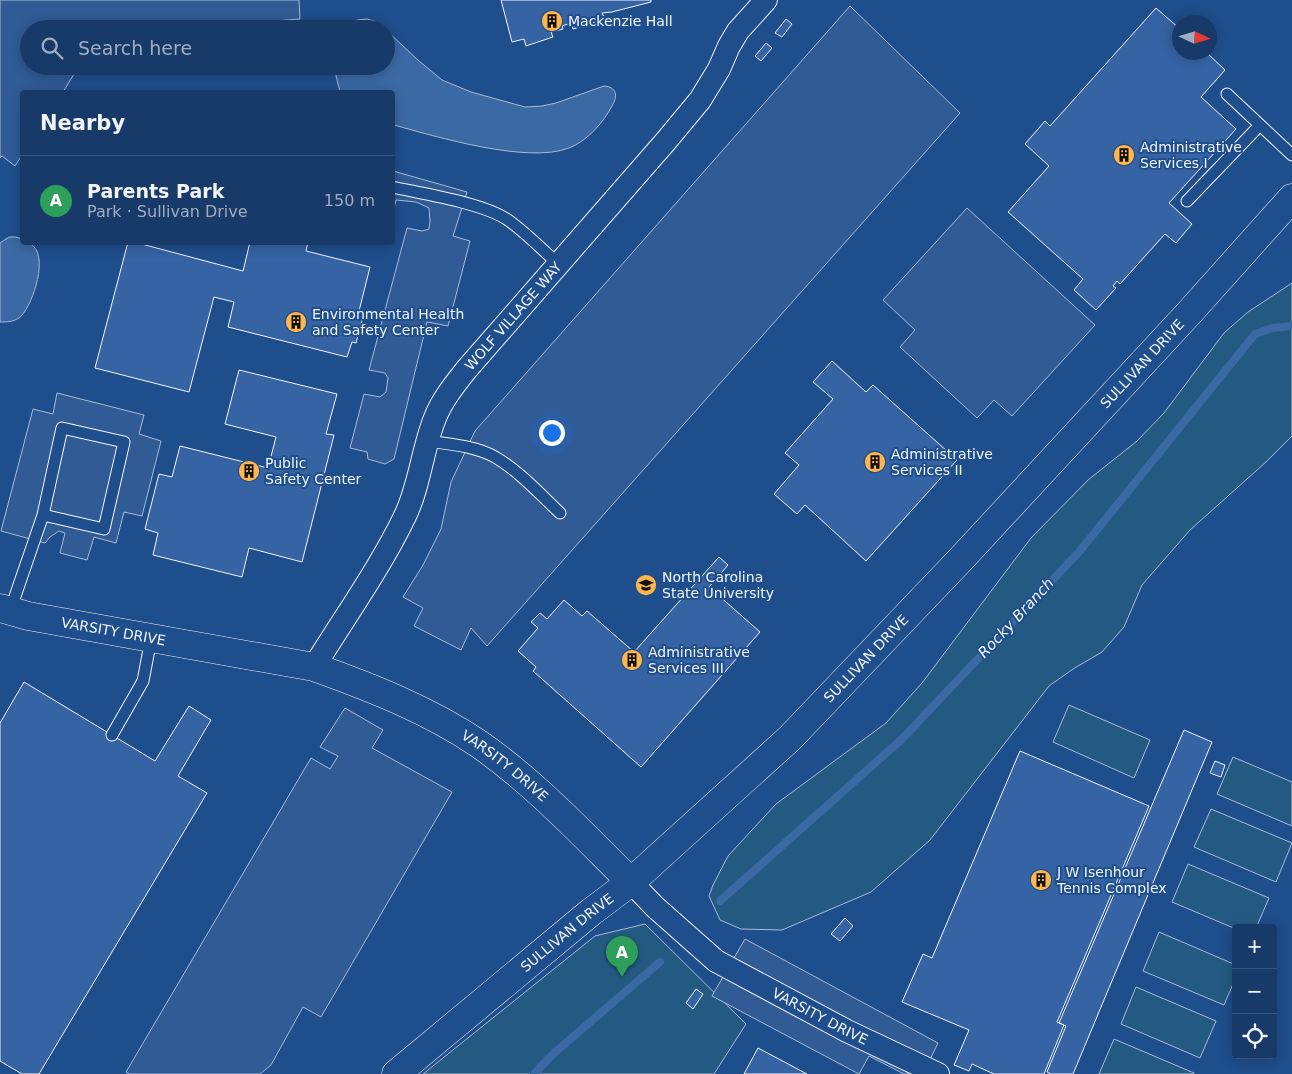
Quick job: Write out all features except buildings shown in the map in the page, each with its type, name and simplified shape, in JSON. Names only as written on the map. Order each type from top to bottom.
[{"type":"street","name":"WOLF VILLAGE WAY","points":[[314,667],[387,549],[405,515],[420,476],[427,440],[436,416],[452,388],[700,100],[719,69],[738,31],[760,3]]},
{"type":"street","name":"SULLIVAN DRIVE","points":[[396,1074],[591,912],[631,882],[790,738],[961,560],[1189,313],[1292,198]]},
{"type":"street","name":"VARSITY DRIVE","points":[[5,610],[151,639],[314,667],[343,677],[450,725],[514,770],[655,907],[716,961],[838,1027],[938,1074]]},
{"type":"lane","points":[[1227,94],[1292,155]]},
{"type":"lane","points":[[1187,201],[1260,125]]},
{"type":"lane","points":[[395,188],[493,212],[507,220],[558,264]]},
{"type":"lane","points":[[5,610],[43,515],[62,428],[124,442],[104,529],[43,515]]},
{"type":"lane","points":[[427,440],[472,448],[494,456],[560,512]]},
{"type":"lane","points":[[112,735],[143,681],[151,639]]},
{"type":"shaded area","points":[[0,0],[299,0],[300,19],[287,20],[20,20],[20,75],[73,75],[64,90],[20,90],[20,158],[15,166],[2,156],[0,158]]},
{"type":"shaded area","points":[[850,6],[960,113],[487,646],[471,628],[461,650],[414,626],[423,608],[403,597],[423,565],[441,529],[451,482],[475,431]]},
{"type":"shaded area","points":[[395,38],[442,80],[471,92],[525,107],[556,103],[604,86],[612,88],[616,96],[604,119],[594,131],[576,145],[551,152],[530,153],[457,142],[395,125],[395,90],[340,90],[336,76],[395,75]]},
{"type":"shaded area","points":[[395,172],[467,192],[453,236],[470,241],[448,326],[427,322],[394,459],[385,464],[368,459],[367,452],[350,448],[364,394],[380,397],[386,392],[388,378],[385,373],[369,370],[407,228],[422,231],[429,229],[429,208],[416,202],[396,200],[395,204]]},
{"type":"shaded area","points":[[967,208],[1095,325],[1012,416],[994,400],[977,418],[900,347],[915,330],[883,300]]},
{"type":"shaded area","points":[[9,237],[20,238],[20,245],[32,245],[37,252],[39,263],[35,290],[25,312],[19,318],[8,322],[0,322],[0,243]]},
{"type":"shaded area","points":[[1292,283],[1292,436],[1190,530],[1142,585],[1124,627],[1102,652],[1049,686],[930,840],[871,892],[782,930],[741,929],[720,920],[709,896],[728,856],[776,804],[886,723],[922,683],[1031,538],[1088,480],[1137,441],[1164,413],[1224,333],[1248,312]]},
{"type":"shaded area","points":[[57,393],[144,415],[139,434],[161,441],[142,516],[124,512],[116,543],[94,537],[87,560],[60,553],[65,533],[59,531],[45,543],[1,531],[33,409],[53,414]]},
{"type":"shaded area","points":[[1069,705],[1150,740],[1134,778],[1053,742]]},
{"type":"shaded area","points":[[345,708],[383,730],[372,748],[452,792],[321,1017],[303,1007],[271,1065],[260,1074],[129,1074],[126,1072],[311,758],[330,769],[338,756],[320,747]]},
{"type":"shaded area","points":[[1233,757],[1292,782],[1292,826],[1217,794]]},
{"type":"shaded area","points":[[1211,809],[1292,843],[1276,882],[1194,847]]},
{"type":"shaded area","points":[[1188,864],[1269,898],[1258,924],[1232,924],[1232,927],[1172,902]]},
{"type":"shaded area","points":[[645,924],[746,1024],[714,1074],[423,1074],[595,936]]},
{"type":"shaded area","points":[[1159,932],[1232,963],[1232,986],[1224,1005],[1143,971]]},
{"type":"shaded area","points":[[745,939],[938,1043],[923,1074],[904,1074],[869,1056],[859,1074],[712,996]]},
{"type":"shaded area","points":[[1136,987],[1216,1021],[1200,1058],[1121,1024]]},
{"type":"shaded area","points":[[1114,1039],[1194,1073],[1194,1074],[1099,1074]]},
{"type":"waterway","name":"Rocky Branch","points":[[720,901],[902,739],[1079,552],[1255,334],[1272,328],[1292,326]]},
{"type":"waterway","name":"Rocky Branch","points":[[534,1074],[553,1054],[660,962]]},
{"type":"place","name":"Mackenzie Hall","points":[[552,21]]},
{"type":"place","name":"Administrative Services I","points":[[1124,155]]},
{"type":"place","name":"Environmental Health and Safety Center","points":[[296,322]]},
{"type":"place","name":"Administrative Services II","points":[[875,462]]},
{"type":"place","name":"Public Safety Center","points":[[249,471]]},
{"type":"place","name":"North Carolina State University","points":[[646,585]]},
{"type":"place","name":"Administrative Services III","points":[[632,660]]},
{"type":"place","name":"J W Isenhour Tennis Complex","points":[[1041,880]]},
{"type":"place","name":"Parents Park","points":[[622,977]]}]
